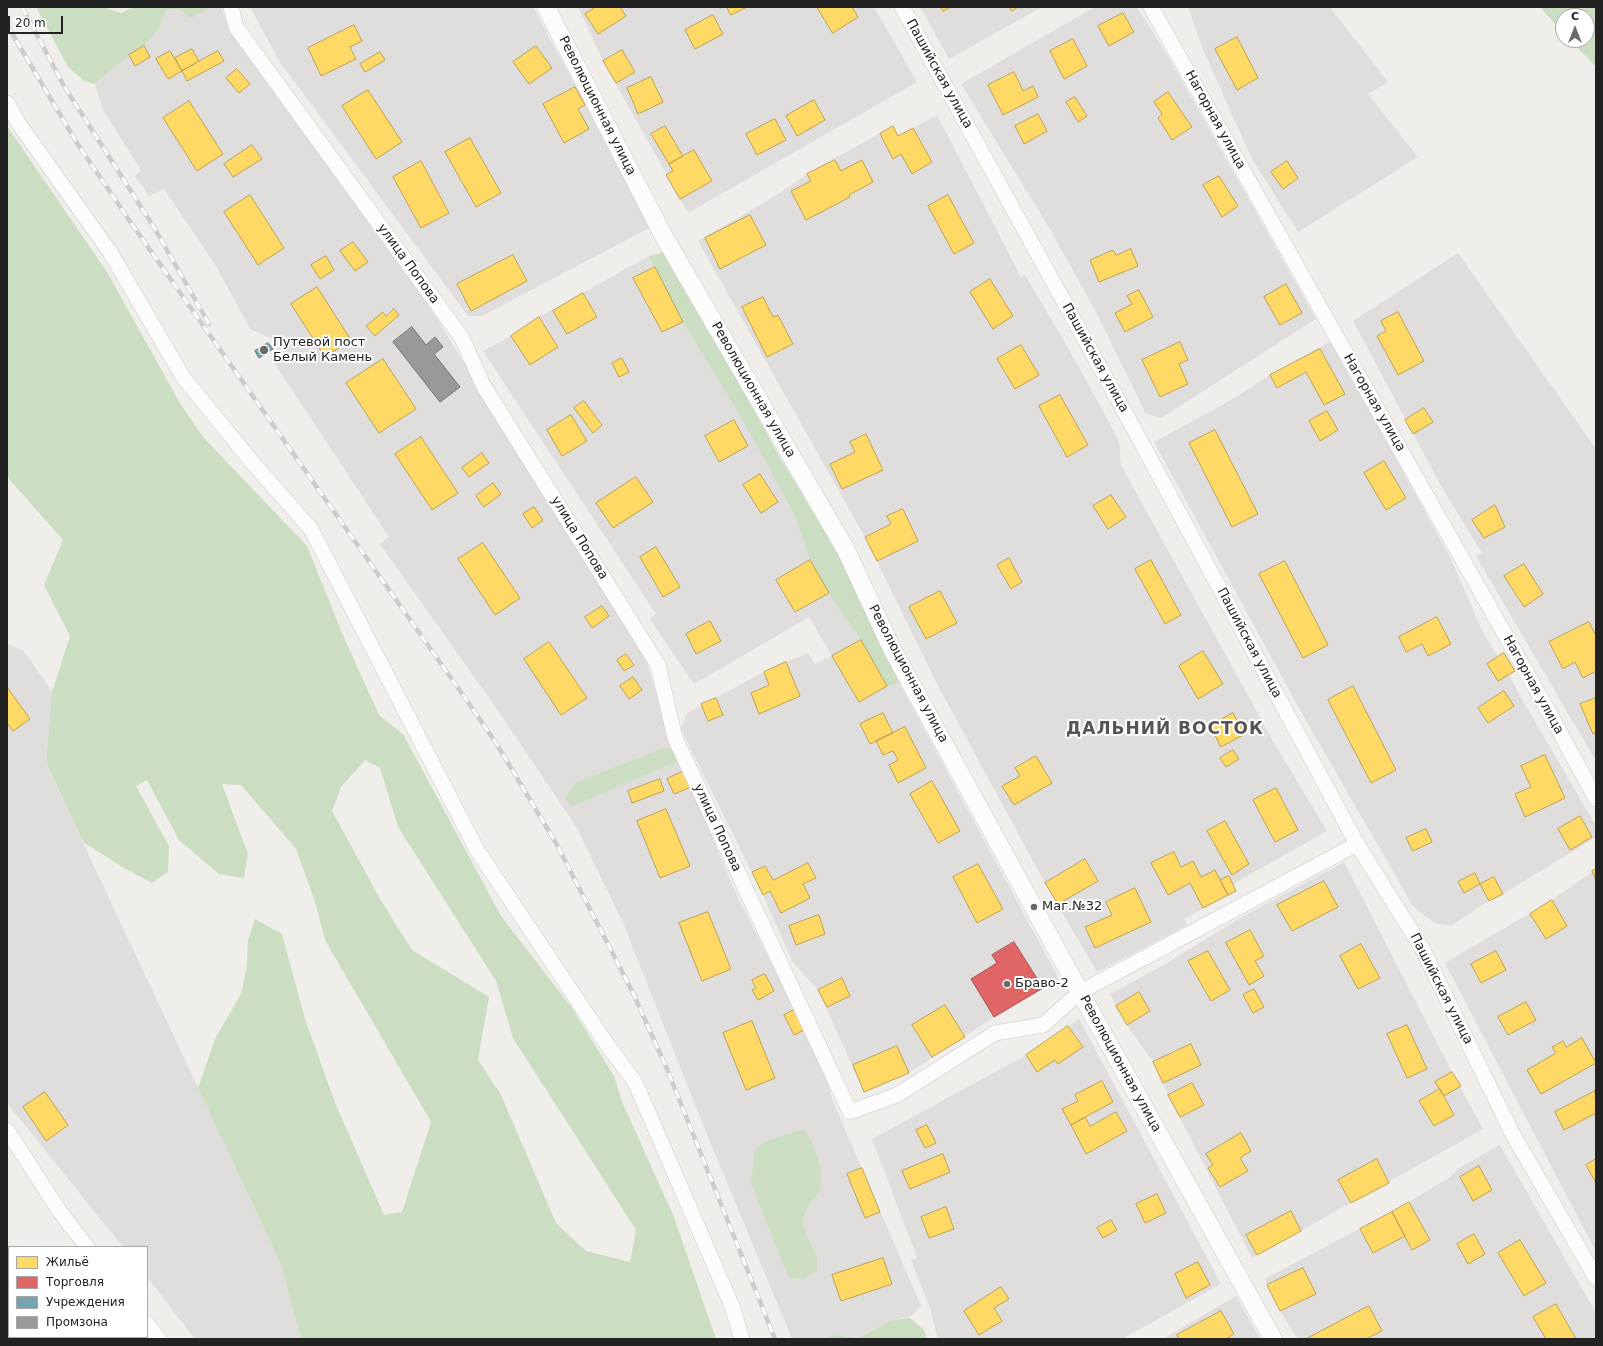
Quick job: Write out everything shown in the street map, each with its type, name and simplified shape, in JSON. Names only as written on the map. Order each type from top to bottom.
[{"type":"street","name":"улица Попова","points":[[231,7],[236,27],[462,338],[483,384],[658,665],[675,738],[850,1112],[897,1095],[995,1033],[1043,1025],[1080,992]]},
{"type":"street","name":"Революционная улица","points":[[546,7],[663,235],[846,550],[894,651],[1080,992],[1273,1339]]},
{"type":"street","name":"Пашийская улица","points":[[902,7],[1140,440],[1357,844],[1423,950],[1512,1133],[1596,1278]]},
{"type":"street","name":"Нагорная улица","points":[[1151,7],[1596,798]]},
{"type":"street","points":[[7,103],[19,124],[110,252],[183,376],[252,462],[311,529],[477,850],[608,1046],[635,1082],[732,1306],[742,1339]]},
{"type":"street","points":[[1080,992],[1357,844]]},
{"type":"street","points":[[7,1130],[60,1212],[86,1246]]},
{"type":"street","points":[[148,1325],[159,1339]]},
{"type":"shaded area","points":[[211,7],[221,7],[229,28],[424,298],[645,656],[674,751],[691,787],[738,898],[824,1067],[832,1099],[921,1306],[910,1317],[892,1320],[859,1338],[834,1335],[824,1339],[792,1339],[710,1142],[623,923],[577,828],[501,715],[380,544],[389,537],[273,361],[279,351],[271,338],[250,329],[216,266],[164,189],[149,196],[135,176],[141,170],[103,110],[95,84],[129,55],[144,46],[159,29],[166,9],[180,9],[190,19]]},
{"type":"shaded area","points":[[250,7],[533,7],[651,227],[482,316],[468,316],[281,64]]},
{"type":"shaded area","points":[[578,7],[874,7],[917,82],[688,213],[603,61]]},
{"type":"shaded area","points":[[920,7],[1042,7],[949,59]]},
{"type":"shaded area","points":[[1095,7],[1137,7],[1169,58],[1316,319],[1161,418],[1146,414],[1093,306],[1048,226],[961,84]]},
{"type":"shaded area","points":[[1188,7],[1330,7],[1388,82],[1368,94],[1418,157],[1298,232],[1252,159],[1204,52]]},
{"type":"shaded area","points":[[937,115],[1021,277],[1025,275],[1078,365],[1119,441],[1121,465],[1272,739],[1327,831],[1233,884],[1236,891],[1184,919],[1187,925],[1097,972],[1045,883],[936,682],[865,537],[698,241],[780,193],[807,174],[893,126],[899,136]]},
{"type":"shaded area","points":[[664,252],[726,359],[779,456],[834,547],[903,681],[899,683],[1059,979],[994,1017],[909,1073],[864,1092],[818,990],[792,961],[763,895],[681,729],[687,713],[764,672],[808,653],[815,664],[832,656],[809,617],[694,684],[650,619],[656,614],[483,351],[511,336],[539,317],[649,256]]},
{"type":"shaded area","points":[[1458,253],[1596,449],[1596,761],[1476,556],[1482,553],[1440,484],[1353,321]]},
{"type":"shaded area","points":[[1331,341],[1451,559],[1481,628],[1498,657],[1504,653],[1515,671],[1509,675],[1596,826],[1596,837],[1450,926],[1434,923],[1413,906],[1300,710],[1154,442],[1231,400],[1270,375]]},
{"type":"shaded area","points":[[7,644],[24,651],[52,692],[46,764],[280,1262],[301,1339],[195,1339],[148,1278],[148,1246],[122,1246],[7,1103]]},
{"type":"shaded area","points":[[1344,862],[1483,1129],[1252,1258],[1168,1095],[1153,1062],[1127,1025],[1110,994],[1162,966],[1240,918]]},
{"type":"shaded area","points":[[1596,869],[1596,1252],[1445,963],[1552,900]]},
{"type":"shaded area","points":[[1079,1019],[1221,1284],[1122,1339],[938,1339],[930,1308],[911,1260],[917,1258],[872,1139],[1026,1055]]},
{"type":"shaded area","points":[[1500,1145],[1596,1313],[1596,1339],[1298,1339],[1280,1311],[1265,1279],[1409,1202],[1450,1177],[1457,1169]]},
{"type":"shaded area","points":[[7,1287],[8,1338],[17,1338],[7,1339]]},
{"type":"shaded area","points":[[1236,1296],[1260,1339],[1163,1339]]},
{"type":"green space","points":[[36,7],[102,7],[121,13],[134,7],[211,7],[190,19],[180,9],[166,9],[159,29],[144,46],[129,55],[95,84],[84,81],[68,67]]},
{"type":"green space","points":[[1540,7],[1596,7],[1596,67],[1578,48],[1595,48],[1595,8],[1555,8],[1555,24]]},
{"type":"green space","points":[[7,126],[107,272],[181,405],[204,438],[307,546],[342,633],[379,715],[403,734],[501,916],[572,1008],[614,1076],[623,1104],[674,1217],[716,1339],[301,1339],[280,1262],[198,1088],[215,1039],[241,994],[247,966],[248,940],[255,919],[282,934],[305,1019],[336,1105],[384,1215],[402,1212],[431,1122],[326,942],[314,899],[296,849],[241,785],[222,784],[248,854],[244,878],[219,874],[179,840],[147,780],[136,786],[169,846],[168,872],[152,883],[124,868],[83,842],[46,763],[52,692],[70,636],[44,585],[63,540],[9,479],[7,470]],"holes":[[[365,760],[380,768],[398,827],[496,981],[513,1038],[636,1230],[630,1262],[586,1251],[556,1223],[501,1095],[478,1060],[489,997],[412,950],[380,899],[332,811],[341,787]]]},
{"type":"green space","points":[[664,252],[726,359],[779,456],[834,547],[903,681],[887,686],[861,640],[829,593],[810,560],[796,518],[743,420],[683,322],[649,256]]},
{"type":"green space","points":[[666,747],[674,751],[678,761],[572,806],[565,798],[575,783]]},
{"type":"green space","points":[[804,1129],[814,1146],[821,1171],[820,1191],[808,1206],[803,1219],[806,1235],[817,1257],[817,1270],[805,1279],[789,1278],[751,1183],[755,1150],[764,1142]]},
{"type":"green space","points":[[910,1318],[924,1330],[927,1339],[824,1339],[834,1335],[859,1338],[892,1320]]},
{"type":"building: Жильё","points":[[596,7],[620,7],[626,16],[598,34],[585,14]]},
{"type":"building: Жильё","points":[[727,7],[747,7],[731,15]]},
{"type":"building: Жильё","points":[[817,7],[852,7],[858,17],[833,33]]},
{"type":"building: Жильё","points":[[941,7],[951,7],[943,11]]},
{"type":"building: Жильё","points":[[1010,7],[1018,7],[1012,11]]},
{"type":"building: Жильё","points":[[1123,13],[1134,32],[1109,46],[1098,26]]},
{"type":"building: Жильё","points":[[713,15],[723,34],[695,49],[685,30]]},
{"type":"building: Жильё","points":[[354,25],[362,41],[350,47],[356,59],[321,76],[308,48]]},
{"type":"building: Жильё","points":[[1237,37],[1258,78],[1237,90],[1215,49]]},
{"type":"building: Жильё","points":[[1073,39],[1087,66],[1064,79],[1050,51]]},
{"type":"building: Жильё","points":[[144,46],[150,57],[135,66],[129,55]]},
{"type":"building: Жильё","points":[[536,46],[552,68],[529,84],[513,62]]},
{"type":"building: Жильё","points":[[192,49],[199,61],[182,71],[175,58]]},
{"type":"building: Жильё","points":[[622,50],[635,72],[616,83],[603,61]]},
{"type":"building: Жильё","points":[[170,51],[182,71],[168,79],[156,59]]},
{"type":"building: Жильё","points":[[218,51],[224,61],[187,81],[182,71]]},
{"type":"building: Жильё","points":[[380,52],[385,60],[365,72],[360,64]]},
{"type":"building: Жильё","points":[[237,69],[250,84],[239,93],[226,78]]},
{"type":"building: Жильё","points":[[1014,72],[1023,91],[1033,86],[1038,97],[1003,115],[988,85]]},
{"type":"building: Жильё","points":[[651,77],[663,102],[638,114],[627,88]]},
{"type":"building: Жильё","points":[[575,87],[585,105],[578,109],[589,129],[564,143],[543,104]]},
{"type":"building: Жильё","points":[[368,90],[402,142],[376,159],[342,106]]},
{"type":"building: Жильё","points":[[1168,92],[1192,127],[1172,140],[1158,118],[1162,114],[1154,102]]},
{"type":"building: Жильё","points":[[1075,97],[1087,116],[1078,122],[1066,102]]},
{"type":"building: Жильё","points":[[814,100],[825,120],[797,136],[786,116]]},
{"type":"building: Жильё","points":[[189,101],[223,154],[197,171],[163,118]]},
{"type":"building: Жильё","points":[[1038,114],[1047,131],[1024,144],[1015,126]]},
{"type":"building: Жильё","points":[[775,119],[786,140],[757,155],[746,134]]},
{"type":"building: Жильё","points":[[665,126],[683,156],[669,164],[651,134]]},
{"type":"building: Жильё","points":[[893,126],[898,136],[913,128],[932,162],[912,174],[901,154],[893,159],[880,134]]},
{"type":"building: Жильё","points":[[470,138],[501,193],[476,207],[445,152]]},
{"type":"building: Жильё","points":[[252,145],[262,159],[233,177],[224,164]]},
{"type":"building: Жильё","points":[[694,150],[712,181],[680,199],[666,175],[673,171],[669,164]]},
{"type":"building: Жильё","points":[[835,160],[841,171],[862,160],[873,182],[849,195],[850,197],[806,220],[791,191],[811,181],[807,174]]},
{"type":"building: Жильё","points":[[421,161],[449,213],[421,228],[393,177]]},
{"type":"building: Жильё","points":[[1287,161],[1298,178],[1283,189],[1271,172]]},
{"type":"building: Жильё","points":[[1219,176],[1238,206],[1222,217],[1203,185]]},
{"type":"building: Жильё","points":[[250,195],[284,248],[258,265],[224,212]]},
{"type":"building: Жильё","points":[[948,195],[974,243],[954,254],[928,206]]},
{"type":"building: Жильё","points":[[750,215],[766,245],[720,269],[705,238]]},
{"type":"building: Жильё","points":[[353,242],[368,262],[355,271],[340,251]]},
{"type":"building: Жильё","points":[[1131,249],[1138,266],[1099,282],[1090,260],[1113,250],[1116,255]]},
{"type":"building: Жильё","points":[[513,255],[527,281],[471,311],[457,284]]},
{"type":"building: Жильё","points":[[326,256],[334,270],[320,279],[311,265]]},
{"type":"building: Жильё","points":[[655,267],[683,322],[662,332],[633,278]]},
{"type":"building: Жильё","points":[[990,279],[1013,316],[993,329],[970,292]]},
{"type":"building: Жильё","points":[[1286,284],[1302,313],[1280,325],[1264,297]]},
{"type":"building: Жильё","points":[[317,287],[351,340],[325,357],[291,304]]},
{"type":"building: Жильё","points":[[1139,290],[1153,317],[1125,332],[1115,313],[1132,304],[1127,296]]},
{"type":"building: Жильё","points":[[583,293],[597,317],[567,334],[553,311]]},
{"type":"building: Жильё","points":[[763,297],[773,317],[778,315],[793,344],[767,357],[742,307]]},
{"type":"building: Жильё","points":[[394,309],[399,315],[375,336],[366,326],[383,312],[386,316]]},
{"type":"building: Жильё","points":[[1398,312],[1424,361],[1398,375],[1377,336],[1386,331],[1381,321]]},
{"type":"building: Жильё","points":[[539,317],[558,347],[530,365],[511,336]]},
{"type":"building: Жильё","points":[[1180,342],[1188,360],[1179,364],[1188,384],[1160,397],[1142,360]]},
{"type":"building: Жильё","points":[[1021,345],[1039,375],[1015,389],[997,359]]},
{"type":"building: Жильё","points":[[1320,349],[1345,394],[1324,405],[1306,372],[1277,388],[1270,375]]},
{"type":"building: Жильё","points":[[622,358],[629,372],[619,377],[612,363]]},
{"type":"building: Жильё","points":[[383,359],[416,409],[379,433],[346,383]]},
{"type":"building: Жильё","points":[[1060,395],[1088,445],[1067,457],[1039,406]]},
{"type":"building: Жильё","points":[[584,401],[602,425],[593,433],[574,408]]},
{"type":"building: Жильё","points":[[1424,408],[1433,422],[1413,434],[1405,420]]},
{"type":"building: Жильё","points":[[1327,411],[1338,430],[1320,441],[1309,421]]},
{"type":"building: Жильё","points":[[571,415],[587,441],[562,456],[547,430]]},
{"type":"building: Жильё","points":[[734,420],[748,446],[719,462],[705,436]]},
{"type":"building: Жильё","points":[[1215,430],[1258,514],[1232,527],[1189,443]]},
{"type":"building: Жильё","points":[[866,434],[883,470],[842,489],[830,464],[855,452],[850,442]]},
{"type":"building: Жильё","points":[[421,437],[458,493],[432,510],[395,454]]},
{"type":"building: Жильё","points":[[482,453],[489,463],[469,477],[462,468]]},
{"type":"building: Жильё","points":[[1384,461],[1406,498],[1386,510],[1364,473]]},
{"type":"building: Жильё","points":[[760,474],[778,502],[761,513],[743,485]]},
{"type":"building: Жильё","points":[[636,477],[653,502],[613,528],[596,503]]},
{"type":"building: Жильё","points":[[493,483],[501,494],[484,507],[476,496]]},
{"type":"building: Жильё","points":[[1111,495],[1126,517],[1108,529],[1093,506]]},
{"type":"building: Жильё","points":[[1495,505],[1505,527],[1484,538],[1472,520]]},
{"type":"building: Жильё","points":[[534,507],[543,520],[532,528],[523,514]]},
{"type":"building: Жильё","points":[[903,509],[918,541],[877,561],[865,537],[891,524],[887,516]]},
{"type":"building: Жильё","points":[[483,543],[520,598],[495,615],[458,559]]},
{"type":"building: Жильё","points":[[656,547],[680,587],[663,597],[640,557]]},
{"type":"building: Жильё","points":[[1009,558],[1022,582],[1011,589],[997,565]]},
{"type":"building: Жильё","points":[[810,560],[829,593],[795,612],[776,580]]},
{"type":"building: Жильё","points":[[1151,560],[1181,615],[1165,624],[1135,569]]},
{"type":"building: Жильё","points":[[1285,561],[1328,645],[1303,658],[1259,574]]},
{"type":"building: Жильё","points":[[1524,564],[1543,594],[1524,607],[1504,576]]},
{"type":"building: Жильё","points":[[940,591],[957,623],[926,639],[909,607]]},
{"type":"building: Жильё","points":[[602,606],[609,616],[592,628],[585,617]]},
{"type":"building: Жильё","points":[[1437,617],[1451,644],[1428,656],[1422,644],[1406,652],[1399,637]]},
{"type":"building: Жильё","points":[[710,621],[721,641],[696,654],[686,634]]},
{"type":"building: Жильё","points":[[1589,622],[1596,636],[1596,671],[1583,678],[1575,662],[1563,669],[1549,642]]},
{"type":"building: Жильё","points":[[861,640],[887,686],[859,702],[832,656]]},
{"type":"building: Жильё","points":[[549,642],[587,698],[561,715],[524,659]]},
{"type":"building: Жильё","points":[[1203,651],[1223,684],[1198,699],[1179,666]]},
{"type":"building: Жильё","points":[[1504,653],[1515,671],[1498,681],[1487,664]]},
{"type":"building: Жильё","points":[[626,654],[634,665],[624,671],[617,660]]},
{"type":"building: Жильё","points":[[786,662],[800,696],[759,714],[751,693],[769,685],[764,672]]},
{"type":"building: Жильё","points":[[633,677],[642,690],[629,699],[620,686]]},
{"type":"building: Жильё","points":[[1353,686],[1396,770],[1371,783],[1328,700]]},
{"type":"building: Жильё","points":[[7,687],[30,719],[13,731],[7,723]]},
{"type":"building: Жильё","points":[[1504,691],[1514,706],[1488,723],[1478,708]]},
{"type":"building: Жильё","points":[[716,698],[723,715],[708,721],[701,704]]},
{"type":"building: Жильё","points":[[1596,698],[1596,733],[1593,734],[1580,704]]},
{"type":"building: Жильё","points":[[883,713],[893,733],[870,744],[860,724]]},
{"type":"building: Жильё","points":[[1233,713],[1245,734],[1221,747],[1210,726]]},
{"type":"building: Жильё","points":[[905,727],[926,768],[898,783],[889,765],[898,760],[893,751],[883,755],[876,741]]},
{"type":"building: Жильё","points":[[1233,750],[1239,759],[1226,767],[1220,758]]},
{"type":"building: Жильё","points":[[1545,755],[1565,798],[1525,817],[1515,794],[1531,787],[1521,766]]},
{"type":"building: Жильё","points":[[1036,756],[1052,783],[1014,805],[1002,786],[1020,776],[1015,768]]},
{"type":"building: Жильё","points":[[684,771],[691,787],[674,794],[667,779]]},
{"type":"building: Жильё","points":[[660,779],[664,791],[632,803],[628,791]]},
{"type":"building: Жильё","points":[[932,781],[960,831],[938,843],[910,794]]},
{"type":"building: Жильё","points":[[1276,788],[1298,830],[1275,842],[1253,800]]},
{"type":"building: Жильё","points":[[666,809],[690,866],[660,878],[637,821]]},
{"type":"building: Жильё","points":[[1580,816],[1592,837],[1570,850],[1558,829]]},
{"type":"building: Жильё","points":[[1225,821],[1249,864],[1232,875],[1207,831]]},
{"type":"building: Жильё","points":[[1426,829],[1432,842],[1413,851],[1406,838]]},
{"type":"building: Жильё","points":[[1174,852],[1181,867],[1193,861],[1201,877],[1215,870],[1228,895],[1203,908],[1190,883],[1168,895],[1151,863]]},
{"type":"building: Жильё","points":[[1085,859],[1098,881],[1058,904],[1045,883]]},
{"type":"building: Жильё","points":[[808,863],[816,878],[803,884],[810,898],[781,913],[770,891],[763,895],[752,872],[765,866],[773,880]]},
{"type":"building: Жильё","points":[[978,864],[1003,909],[977,923],[953,877]]},
{"type":"building: Жильё","points":[[1596,869],[1596,880],[1592,871]]},
{"type":"building: Жильё","points":[[1475,873],[1480,884],[1464,893],[1458,882]]},
{"type":"building: Жильё","points":[[1229,876],[1236,891],[1228,895],[1220,880]]},
{"type":"building: Жильё","points":[[1494,877],[1503,894],[1489,901],[1480,884]]},
{"type":"building: Жильё","points":[[1324,881],[1338,907],[1292,931],[1277,905]]},
{"type":"building: Жильё","points":[[1135,888],[1151,922],[1095,948],[1085,927],[1112,915],[1106,902]]},
{"type":"building: Жильё","points":[[1552,900],[1567,926],[1546,939],[1530,914]]},
{"type":"building: Жильё","points":[[708,912],[731,969],[702,981],[679,923]]},
{"type":"building: Жильё","points":[[819,915],[825,934],[796,945],[789,926]]},
{"type":"building: Жильё","points":[[1250,930],[1264,956],[1255,961],[1264,976],[1249,985],[1226,943]]},
{"type":"building: Жильё","points":[[1361,944],[1380,978],[1358,989],[1340,956]]},
{"type":"building: Жильё","points":[[1208,951],[1230,990],[1211,1001],[1188,961]]},
{"type":"building: Жильё","points":[[1496,951],[1506,970],[1481,983],[1471,964]]},
{"type":"building: Жильё","points":[[765,974],[774,991],[758,1000],[752,990],[756,988],[752,980]]},
{"type":"building: Жильё","points":[[842,978],[850,996],[827,1007],[818,990]]},
{"type":"building: Жильё","points":[[1254,989],[1264,1007],[1253,1013],[1243,995]]},
{"type":"building: Жильё","points":[[1139,992],[1150,1011],[1127,1025],[1116,1006]]},
{"type":"building: Жильё","points":[[1526,1002],[1536,1020],[1508,1035],[1498,1017]]},
{"type":"building: Жильё","points":[[945,1005],[965,1037],[932,1057],[912,1025]]},
{"type":"building: Жильё","points":[[794,1010],[804,1030],[794,1035],[784,1015]]},
{"type":"building: Жильё","points":[[752,1021],[775,1078],[746,1090],[723,1033]]},
{"type":"building: Жильё","points":[[1407,1025],[1427,1069],[1407,1078],[1387,1034]]},
{"type":"building: Жильё","points":[[1068,1026],[1083,1047],[1058,1064],[1055,1060],[1037,1072],[1026,1055]]},
{"type":"building: Жильё","points":[[1582,1038],[1596,1063],[1541,1094],[1527,1070],[1556,1053],[1552,1047],[1563,1041],[1566,1047]]},
{"type":"building: Жильё","points":[[1191,1044],[1201,1065],[1163,1083],[1153,1062]]},
{"type":"building: Жильё","points":[[897,1046],[909,1073],[864,1092],[853,1065]]},
{"type":"building: Жильё","points":[[1452,1072],[1461,1086],[1444,1096],[1435,1082]]},
{"type":"building: Жильё","points":[[1102,1081],[1113,1102],[1071,1125],[1062,1109],[1078,1101],[1075,1095]]},
{"type":"building: Жильё","points":[[1192,1083],[1204,1105],[1180,1117],[1168,1095]]},
{"type":"building: Жильё","points":[[1440,1089],[1454,1115],[1434,1126],[1419,1101]]},
{"type":"building: Жильё","points":[[1595,1091],[1596,1113],[1564,1130],[1555,1112]]},
{"type":"building: Жильё","points":[[45,1092],[68,1125],[46,1141],[23,1107]]},
{"type":"building: Жильё","points":[[1116,1112],[1127,1131],[1086,1154],[1071,1125],[1085,1117],[1090,1126]]},
{"type":"building: Жильё","points":[[927,1125],[936,1143],[925,1148],[916,1130]]},
{"type":"building: Жильё","points":[[1241,1133],[1251,1151],[1240,1158],[1248,1171],[1220,1187],[1208,1168],[1213,1165],[1206,1154]]},
{"type":"building: Жильё","points":[[943,1154],[950,1172],[910,1189],[902,1171]]},
{"type":"building: Жильё","points":[[1377,1159],[1389,1183],[1351,1203],[1338,1180]]},
{"type":"building: Жильё","points":[[1596,1159],[1596,1183],[1586,1165]]},
{"type":"building: Жильё","points":[[1479,1166],[1492,1190],[1473,1201],[1460,1177]]},
{"type":"building: Жильё","points":[[862,1168],[880,1212],[865,1218],[847,1174]]},
{"type":"building: Жильё","points":[[1157,1194],[1166,1213],[1145,1223],[1136,1204]]},
{"type":"building: Жильё","points":[[1409,1202],[1430,1240],[1412,1250],[1392,1212]]},
{"type":"building: Жильё","points":[[946,1207],[954,1229],[929,1238],[921,1217]]},
{"type":"building: Жильё","points":[[1291,1211],[1301,1231],[1257,1255],[1246,1235]]},
{"type":"building: Жильё","points":[[1392,1212],[1405,1236],[1373,1253],[1360,1229]]},
{"type":"building: Жильё","points":[[1111,1220],[1117,1230],[1103,1238],[1097,1228]]},
{"type":"building: Жильё","points":[[1474,1234],[1485,1254],[1468,1264],[1457,1244]]},
{"type":"building: Жильё","points":[[1520,1240],[1546,1283],[1524,1296],[1498,1253]]},
{"type":"building: Жильё","points":[[883,1258],[892,1284],[841,1301],[832,1275]]},
{"type":"building: Жильё","points":[[1198,1262],[1210,1285],[1186,1298],[1175,1274]]},
{"type":"building: Жильё","points":[[1303,1268],[1316,1294],[1280,1311],[1267,1285]]},
{"type":"building: Жильё","points":[[1001,1287],[1009,1299],[994,1308],[1002,1321],[979,1335],[964,1311]]},
{"type":"building: Жильё","points":[[1556,1304],[1576,1339],[1546,1339],[1533,1317]]},
{"type":"building: Жильё","points":[[1369,1306],[1382,1331],[1366,1339],[1306,1339]]},
{"type":"building: Жильё","points":[[1221,1311],[1234,1334],[1226,1339],[1179,1339],[1177,1335]]},
{"type":"building: Торговля","name":"Браво-2","points":[[1014,942],[1043,988],[994,1017],[971,979],[997,963],[992,955]]},
{"type":"building: Учреждения","points":[[268,343],[273,349],[259,358],[255,351]]},
{"type":"building: Промзона","points":[[412,327],[426,345],[435,337],[443,347],[434,354],[460,387],[440,402],[393,342]]},
{"type":"railway","points":[[22,7],[64,86],[155,229],[209,324]]},
{"type":"railway","points":[[7,25],[77,143],[129,220],[470,705],[496,743],[556,843],[633,993],[667,1069],[775,1339]]},
{"type":"place","name":"Путевой пост Белый Камень","points":[[264,350]]},
{"type":"place","name":"Маг.№32","points":[[1034,907]]},
{"type":"place","name":"Браво-2","points":[[1007,984]]},
{"type":"district","name":"ДАЛЬНИЙ ВОСТОК","points":[[1165,730]]}]
